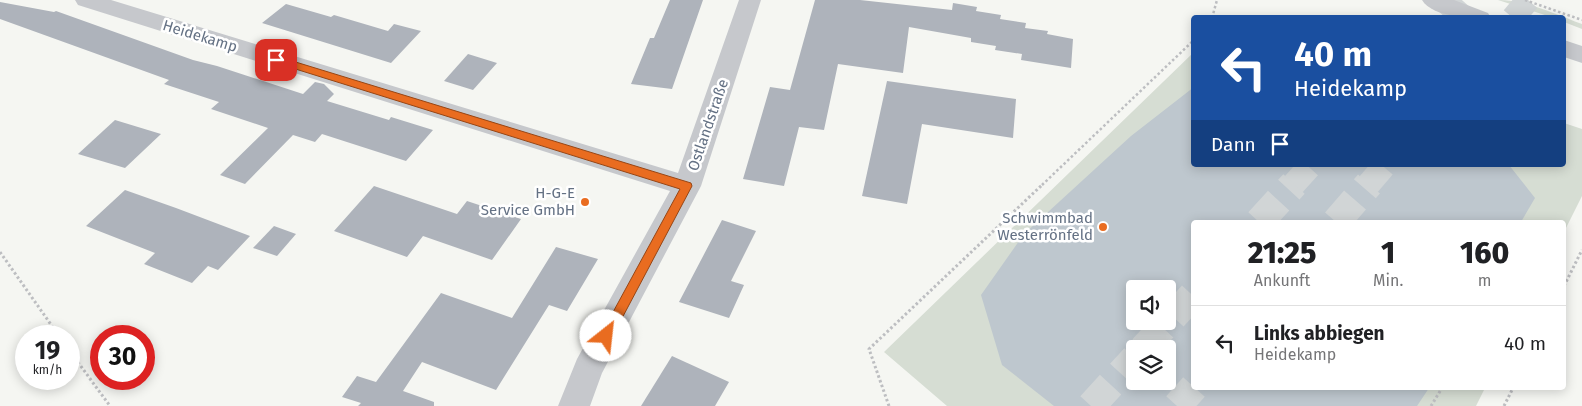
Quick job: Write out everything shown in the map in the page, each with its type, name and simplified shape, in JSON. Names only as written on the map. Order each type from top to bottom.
[{"type":"street","name":"Heidekamp","points":[[86,0],[687,186]]},
{"type":"street","name":"Ostlandstraße","points":[[574,406],[588,369],[687,186],[750,0]]},
{"type":"street","points":[[1433,0],[1472,15]]},
{"type":"street","points":[[1566,49],[1582,55]]},
{"type":"path","points":[[1213,15],[1217,0]]},
{"type":"path","points":[[1525,0],[1582,20]]},
{"type":"path","points":[[889,406],[869,349],[1191,43]]},
{"type":"path","points":[[1566,282],[1582,250]]},
{"type":"path","points":[[0,252],[51,325]]},
{"type":"path","points":[[80,365],[110,406]]},
{"type":"path","points":[[1431,406],[1441,390]]},
{"type":"path","points":[[1504,406],[1512,390]]},
{"type":"shaded area","points":[[1498,0],[1519,2],[1558,15],[1545,15]]},
{"type":"shaded area","points":[[1566,18],[1582,24],[1582,29],[1566,23]]},
{"type":"shaded area","name":"Schwimmbad Westerrönfeld","points":[[1191,55],[1191,167],[1566,167],[1566,124],[1582,129],[1582,196],[1566,228],[1566,220],[1191,220],[1191,390],[1484,390],[1476,406],[947,406],[884,352]]},
{"type":"shaded area","name":"Schwimmbad Westerrönfeld","points":[[1191,89],[1191,167],[1511,167],[1535,198],[1522,220],[1191,220],[1191,390],[1428,390],[1417,406],[1054,406],[1002,365],[981,295],[1024,234],[1131,136]]},
{"type":"building","points":[[670,0],[703,0],[672,89],[631,84],[650,38],[654,38]]},
{"type":"building","points":[[815,0],[860,0],[952,10],[953,3],[977,7],[976,11],[1001,15],[1000,19],[1026,23],[1025,28],[1048,31],[1047,34],[1073,39],[1071,68],[1021,60],[1022,54],[995,50],[996,46],[971,42],[971,38],[909,27],[903,73],[838,64],[824,130],[799,127],[784,186],[743,179],[770,87],[790,90]]},
{"type":"building","points":[[0,2],[56,11],[193,60],[303,94],[315,82],[324,84],[334,94],[327,101],[389,120],[391,117],[433,130],[406,161],[322,134],[315,142],[293,135],[245,184],[220,175],[268,128],[211,109],[219,102],[164,84],[169,80],[0,19]]},
{"type":"building","points":[[286,4],[331,17],[334,15],[388,31],[394,24],[421,31],[391,63],[262,23]]},
{"type":"building","points":[[468,54],[497,63],[473,90],[444,81]]},
{"type":"building","points":[[887,81],[1016,99],[1013,138],[922,124],[907,204],[862,196]]},
{"type":"building","points":[[115,120],[161,134],[125,168],[78,154]]},
{"type":"building","points":[[374,186],[457,214],[467,201],[521,219],[492,260],[423,236],[407,257],[334,231]]},
{"type":"building","points":[[125,190],[250,236],[218,270],[208,266],[192,283],[144,264],[155,253],[86,226]]},
{"type":"building","points":[[722,220],[756,231],[731,281],[744,285],[729,318],[679,302]]},
{"type":"building","points":[[274,226],[296,234],[277,256],[253,248]]},
{"type":"building","points":[[556,247],[598,259],[567,311],[549,305],[496,390],[422,362],[403,391],[434,402],[434,406],[358,406],[361,403],[342,397],[357,376],[376,382],[441,293],[512,318]]},
{"type":"building","points":[[672,356],[729,382],[715,406],[641,406]]},
{"type":"tunnel","points":[[1449,15],[1462,0]]},
{"type":"tunnel","points":[[1516,15],[1528,0]]},
{"type":"tunnel","points":[[1293,185],[1309,167]]},
{"type":"tunnel","points":[[1368,185],[1383,167]]},
{"type":"tunnel","points":[[1261,220],[1294,184]]},
{"type":"tunnel","points":[[1338,220],[1369,184]]},
{"type":"tunnel","points":[[1151,340],[1191,297]]},
{"type":"tunnel","points":[[1091,406],[1126,368]]},
{"type":"tunnel","points":[[1177,406],[1191,390]]},
{"type":"place","name":"H-G-E Service GmbH","points":[[585,202]]},
{"type":"place","name":"Schwimmbad Westerrönfeld","points":[[1103,227]]},
{"type":"route","points":[[276,60],[687,186],[606,336]]}]
